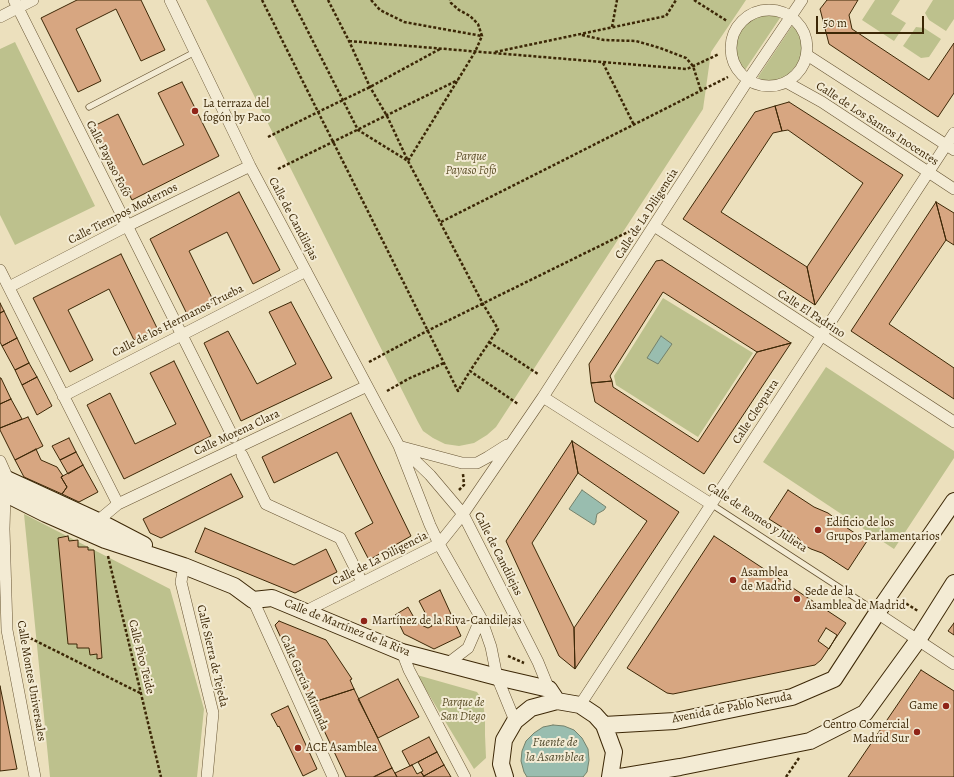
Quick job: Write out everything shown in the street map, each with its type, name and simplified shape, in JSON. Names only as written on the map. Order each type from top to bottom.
[{"type":"main road","points":[[2,487],[46,514],[105,540],[184,566],[234,586],[252,600]]},
{"type":"main road","points":[[2,487],[98,521],[184,566]]},
{"type":"main road","name":"Avenida de Pablo Neruda","points":[[604,725],[674,721],[792,697],[834,679],[877,613],[954,501]]},
{"type":"main road","points":[[620,777],[680,767],[810,741],[865,713],[918,640],[954,583]]},
{"type":"main road","name":"Calle de Martínez de la Riva","points":[[252,600],[272,598],[402,652],[497,677],[580,705]]},
{"type":"main road","points":[[506,777],[501,764],[504,740],[515,721],[531,708],[553,695]]},
{"type":"main road","points":[[580,705],[595,715],[604,725],[614,752],[610,777]]},
{"type":"street","points":[[0,16],[16,4],[33,0]]},
{"type":"street","name":"Calle de Candilejas","points":[[170,0],[250,166],[399,446],[439,544],[481,618],[491,647],[497,677],[515,721]]},
{"type":"street","name":"Calle de La Diligencia","points":[[306,612],[439,544],[463,514],[543,396],[748,80],[802,0]]},
{"type":"street","name":"Calle Payaso Fofó","points":[[16,4],[233,437]]},
{"type":"street","points":[[768,10],[780,12],[791,17],[799,24],[807,44],[806,55],[803,66],[796,75],[786,82],[777,86],[757,85],[748,80],[739,72],[733,62],[731,50],[732,38],[738,27],[746,18],[756,12],[768,10]]},
{"type":"street","name":"Calle de Los Santos Inocentes","points":[[806,55],[950,147]]},
{"type":"street","name":"Calle de Los Santos Inocentes","points":[[786,82],[822,102],[954,189]]},
{"type":"street","name":"Calle Cleopatra","points":[[580,705],[928,172],[950,147],[954,133]]},
{"type":"street","name":"Calle Tiempos Modernos","points":[[9,287],[127,226],[250,166]]},
{"type":"street","name":"Calle El Padrino","points":[[654,226],[954,422]]},
{"type":"street","points":[[0,270],[118,504]]},
{"type":"street","name":"Calle de los Hermanos Trueba","points":[[63,396],[306,271]]},
{"type":"street","name":"Calle Morena Clara","points":[[86,532],[118,504],[367,386]]},
{"type":"street","name":"Calle de Romeo y Julieta","points":[[543,396],[711,504]]},
{"type":"street","name":"Calle de La Diligencia","points":[[399,446],[462,463],[476,463],[512,441]]},
{"type":"street","name":"Calle de Candilejas","points":[[399,446],[430,475],[463,514],[538,662],[553,695]]},
{"type":"street","points":[[242,455],[266,504],[340,538],[359,576]]},
{"type":"street","points":[[0,461],[2,487]]},
{"type":"street","name":"Calle Montes Universales","points":[[2,487],[4,529],[4,630],[35,777]]},
{"type":"street","name":"Calle Sierra de Tejeda","points":[[184,566],[181,582],[213,713],[207,777]]},
{"type":"street","name":"Calle García Miranda","points":[[252,600],[333,777]]},
{"type":"street","name":"Calle de Romeo y Julieta","points":[[877,613],[954,664]]},
{"type":"street","points":[[447,664],[468,648],[481,618]]},
{"type":"street","points":[[402,652],[409,670],[465,777]]},
{"type":"lane","points":[[89,106],[195,52]]},
{"type":"lane","name":"Calle de Romeo y Julieta","points":[[711,504],[877,613]]},
{"type":"path","points":[[262,0],[458,391],[498,329],[483,304],[408,161],[328,0]]},
{"type":"path","points":[[292,0],[358,130],[408,161]]},
{"type":"path","points":[[371,0],[380,10],[404,22],[482,36]]},
{"type":"path","points":[[408,161],[475,52],[482,36],[478,24],[470,16],[459,10],[451,3],[450,0]]},
{"type":"path","points":[[612,27],[616,0]]},
{"type":"path","points":[[491,53],[666,16],[676,0]]},
{"type":"path","points":[[694,0],[727,21]]},
{"type":"path","points":[[580,34],[604,40],[636,41],[686,58],[693,66],[701,91]]},
{"type":"path","points":[[349,41],[687,69],[719,54]]},
{"type":"path","points":[[268,137],[370,87],[440,49]]},
{"type":"path","points":[[603,62],[634,125]]},
{"type":"path","points":[[441,222],[728,77]]},
{"type":"path","points":[[278,170],[458,80]]},
{"type":"path","points":[[358,368],[428,331],[634,229]]},
{"type":"path","points":[[489,342],[538,374]]},
{"type":"path","points":[[387,391],[444,363]]},
{"type":"path","points":[[470,371],[518,404]]},
{"type":"path","points":[[457,492],[464,485],[463,473]]},
{"type":"path","name":"Calle Pico Teide","points":[[105,540],[108,559],[161,777]]},
{"type":"path","points":[[900,600],[920,613]]},
{"type":"path","points":[[4,630],[28,637],[140,693]]},
{"type":"path","points":[[508,656],[526,664]]},
{"type":"green space","name":"Parque Payaso Fofó","points":[[206,0],[746,0],[711,52],[703,109],[496,427],[474,443],[459,446],[445,444],[423,431]]},
{"type":"green space","points":[[875,0],[900,0],[891,14],[906,23],[894,41],[862,20]]},
{"type":"green space","points":[[933,0],[954,0],[954,19],[946,31],[929,20],[925,13]]},
{"type":"green space","points":[[770,14],[780,18],[745,70],[736,57],[736,39],[739,32],[750,20]]},
{"type":"green space","points":[[792,26],[797,30],[802,43],[800,61],[788,75],[781,79],[775,81],[762,81],[758,77]]},
{"type":"green space","points":[[916,27],[924,28],[941,39],[929,57],[921,58],[903,46]]},
{"type":"green space","points":[[15,42],[95,206],[15,245],[0,215],[0,49]]},
{"type":"green space","points":[[663,298],[753,353],[698,437],[616,385],[614,376]]},
{"type":"green space","points":[[826,367],[954,451],[954,458],[894,549],[763,462]]},
{"type":"green space","points":[[24,514],[170,589],[204,709],[197,777],[50,777]]},
{"type":"green space","name":"Parque de San Diego","points":[[417,675],[477,692],[483,701],[486,758],[474,769]]},
{"type":"water","points":[[661,336],[672,344],[658,364],[647,358]]},
{"type":"water","points":[[582,490],[606,507],[597,514],[594,525],[569,509]]},
{"type":"water","name":"Fuente de la Asamblea","points":[[553,725],[564,726],[574,730],[582,738],[588,749],[589,760],[587,772],[583,777],[527,777],[524,772],[521,761],[522,751],[526,741],[543,727]]},
{"type":"building","points":[[77,0],[141,0],[165,50],[141,61],[116,9],[76,29],[101,81],[78,92],[41,18]]},
{"type":"building","points":[[827,0],[858,0],[849,15],[852,29],[929,80],[954,43],[954,93],[938,117],[829,44],[820,9]]},
{"type":"building","points":[[182,82],[219,156],[132,200],[94,126],[118,114],[143,165],[184,145],[158,93]]},
{"type":"building","points":[[789,102],[903,175],[815,305],[807,267],[863,183],[788,130],[782,131],[775,106]]},
{"type":"building","points":[[775,106],[782,131],[773,133],[721,212],[807,267],[815,305],[683,219],[755,112]]},
{"type":"building","points":[[239,192],[280,270],[253,284],[227,232],[189,251],[214,302],[187,314],[150,239]]},
{"type":"building","points":[[936,202],[946,240],[889,324],[954,368],[954,399],[851,331]]},
{"type":"building","points":[[936,202],[954,213],[954,245],[946,240]]},
{"type":"building","points":[[121,254],[157,328],[134,340],[109,289],[68,310],[93,360],[70,372],[33,298]]},
{"type":"building","points":[[662,260],[791,343],[757,352],[663,292],[610,376],[612,381],[591,383],[589,364],[656,261]]},
{"type":"building","points":[[291,302],[332,378],[241,421],[204,343],[228,331],[257,384],[296,364],[269,312]]},
{"type":"building","points":[[0,303],[4,311],[0,313]]},
{"type":"building","points":[[4,311],[17,338],[2,346],[0,342],[0,313]]},
{"type":"building","points":[[17,338],[29,363],[15,370],[2,346]]},
{"type":"building","points":[[791,343],[704,474],[595,402],[591,383],[612,381],[613,387],[698,442],[757,352]]},
{"type":"building","points":[[174,361],[211,436],[124,479],[87,405],[110,393],[135,444],[176,424],[150,373]]},
{"type":"building","points":[[29,363],[37,377],[22,385],[15,370]]},
{"type":"building","points":[[37,377],[52,406],[37,415],[22,385]]},
{"type":"building","points":[[0,378],[11,399],[0,404]]},
{"type":"building","points":[[11,399],[22,419],[0,428],[0,404]]},
{"type":"building","points":[[351,413],[411,536],[369,560],[355,533],[373,523],[337,452],[274,483],[262,457]]},
{"type":"building","points":[[28,417],[43,446],[15,460],[0,428]]},
{"type":"building","points":[[69,438],[76,452],[60,460],[52,446]]},
{"type":"building","points":[[572,441],[679,512],[575,669],[574,628],[647,521],[578,473]]},
{"type":"building","points":[[572,441],[578,473],[532,543],[574,628],[575,669],[559,656],[506,541]]},
{"type":"building","points":[[36,449],[41,460],[57,467],[63,476],[61,477],[67,487],[62,494],[24,477],[15,460]]},
{"type":"building","points":[[76,452],[83,465],[68,474],[60,460]]},
{"type":"building","points":[[83,465],[98,492],[79,502],[62,494],[67,487],[61,477]]},
{"type":"building","points":[[231,474],[243,497],[161,538],[150,533],[143,519]]},
{"type":"building","name":"Edificio de los Grupos Parlamentarios","points":[[788,490],[814,507],[828,513],[841,524],[867,541],[848,570],[822,553],[804,545],[796,536],[769,519]]},
{"type":"building","points":[[205,528],[294,565],[326,549],[337,572],[295,593],[195,552]]},
{"type":"building","points":[[68,536],[69,541],[78,540],[78,547],[88,547],[88,550],[94,550],[102,658],[97,659],[97,654],[90,655],[89,648],[77,648],[77,644],[68,644],[58,538]]},
{"type":"building","name":"Asamblea de Madrid","points":[[714,536],[846,623],[821,660],[815,665],[673,694],[667,693],[627,668]]},
{"type":"building","points":[[440,590],[461,636],[434,649],[404,634],[395,615],[408,607],[417,623],[428,628],[432,626],[419,601]]},
{"type":"building","points":[[279,621],[326,640],[352,679],[350,680],[354,689],[311,703],[275,625]]},
{"type":"building","points":[[954,623],[954,635],[948,631]]},
{"type":"building","points":[[826,628],[837,635],[829,649],[818,641]]},
{"type":"building","name":"Centro Comercial Madrid Sur","points":[[921,670],[954,691],[954,777],[848,777],[855,767]]},
{"type":"building","points":[[398,679],[419,717],[378,738],[358,699]]},
{"type":"building","points":[[0,686],[17,769],[0,771]]},
{"type":"building","points":[[354,689],[392,768],[373,777],[346,777],[311,703]]},
{"type":"building","name":"ACE Asamblea","points":[[288,706],[317,769],[303,776],[279,726],[278,727],[271,714]]},
{"type":"building","points":[[429,737],[437,752],[410,766],[402,751]]},
{"type":"building","points":[[437,752],[444,765],[424,776],[418,762]]},
{"type":"building","points":[[412,765],[417,774],[421,772],[424,777],[397,777],[395,773]]},
{"type":"building","points":[[444,765],[451,777],[424,777],[424,776]]},
{"type":"building","points":[[392,768],[397,777],[374,777]]},
{"type":"place","name":"La terraza del fogón by Paco","points":[[195,111]]},
{"type":"place","name":"Edificio de los Grupos Parlamentarios","points":[[818,530]]},
{"type":"place","name":"Asamblea de Madrid","points":[[733,580]]},
{"type":"place","name":"Sede de la Asamblea de Madrid","points":[[797,599]]},
{"type":"place","name":"Martínez de la Riva-Candilejas","points":[[364,621]]},
{"type":"place","name":"Game","points":[[946,706]]},
{"type":"place","name":"Centro Comercial Madrid Sur","points":[[917,732]]},
{"type":"place","name":"ACE Asamblea","points":[[298,748]]}]
